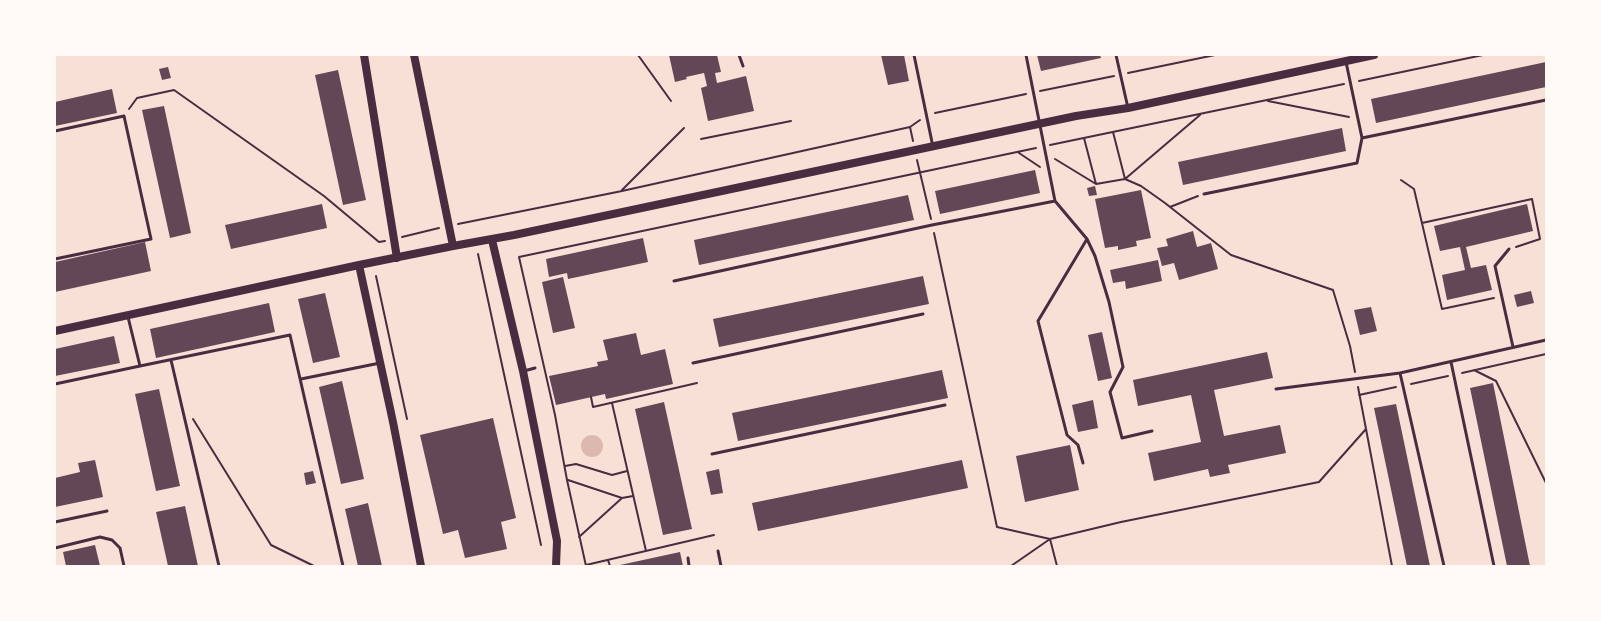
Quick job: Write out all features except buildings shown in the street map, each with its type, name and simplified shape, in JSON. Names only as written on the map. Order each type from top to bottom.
[{"type":"street","points":[[364,55],[397,258]]},
{"type":"street","points":[[414,55],[453,246]]},
{"type":"street","points":[[55,331],[359,265],[492,240],[1041,124],[1128,108],[1335,59],[1346,61],[1374,55]]},
{"type":"street","points":[[492,240],[523,371],[558,542],[556,566]]},
{"type":"street","points":[[359,265],[420,566]]},
{"type":"lane","points":[[738,55],[744,66]]},
{"type":"lane","points":[[914,55],[933,147]]},
{"type":"lane","points":[[1026,55],[1055,201],[1087,239],[1095,256],[1109,302],[1123,367],[1110,392],[1122,438],[1152,431]]},
{"type":"lane","points":[[1116,55],[1128,108]]},
{"type":"lane","points":[[1204,194],[1356,162],[1362,138],[1346,61]]},
{"type":"lane","points":[[1362,138],[1546,100]]},
{"type":"lane","points":[[55,131],[124,116],[152,239],[55,259]]},
{"type":"lane","points":[[674,282],[1055,201]]},
{"type":"lane","points":[[1083,463],[1078,445],[1068,435],[1038,321],[1087,239]]},
{"type":"lane","points":[[1509,249],[1495,266],[1513,347]]},
{"type":"lane","points":[[693,362],[922,314]]},
{"type":"lane","points":[[127,315],[140,366]]},
{"type":"lane","points":[[55,384],[290,335],[343,566]]},
{"type":"lane","points":[[1276,389],[1400,373],[1546,340]]},
{"type":"lane","points":[[171,359],[219,566]]},
{"type":"lane","points":[[1451,362],[1494,566]]},
{"type":"lane","points":[[300,379],[380,363]]},
{"type":"lane","points":[[523,371],[535,368]]},
{"type":"lane","points":[[1400,373],[1444,566]]},
{"type":"lane","points":[[712,454],[944,405]]},
{"type":"lane","points":[[55,522],[107,511]]},
{"type":"lane","points":[[55,548],[100,537],[112,540],[120,548],[124,566]]},
{"type":"lane","points":[[718,551],[721,566]]},
{"type":"lane","points":[[688,558],[690,566]]},
{"type":"path","points":[[638,55],[671,101]]},
{"type":"path","points":[[124,116],[138,98],[174,90],[324,196],[379,242],[622,191],[910,127],[927,115],[1215,55]]},
{"type":"path","points":[[714,535],[586,566],[555,415],[519,257],[1483,55]]},
{"type":"path","points":[[1266,100],[1359,119]]},
{"type":"path","points":[[1047,154],[1096,184],[1125,179],[1202,114]]},
{"type":"path","points":[[701,139],[791,121]]},
{"type":"path","points":[[910,127],[998,526],[1050,539]]},
{"type":"path","points":[[622,191],[684,128]]},
{"type":"path","points":[[1113,132],[1125,179]]},
{"type":"path","points":[[1084,138],[1096,184]]},
{"type":"path","points":[[1018,152],[1050,174]]},
{"type":"path","points":[[1125,179],[1141,186],[1231,255],[1333,290],[1350,346],[1392,566]]},
{"type":"path","points":[[1401,180],[1414,189],[1442,309],[1501,296]]},
{"type":"path","points":[[1170,207],[1204,194]]},
{"type":"path","points":[[1422,223],[1532,199],[1540,240],[1509,249]]},
{"type":"path","points":[[478,254],[541,545]]},
{"type":"path","points":[[376,276],[407,419]]},
{"type":"path","points":[[1474,370],[1496,381],[1546,483]]},
{"type":"path","points":[[591,398],[593,407],[697,383]]},
{"type":"path","points":[[649,390],[650,394]]},
{"type":"path","points":[[612,403],[646,551]]},
{"type":"path","points":[[191,416],[271,545],[314,566]]},
{"type":"path","points":[[1011,566],[1050,539],[1121,522],[1319,482],[1366,429]]},
{"type":"path","points":[[564,466],[576,464],[612,476],[627,471]]},
{"type":"path","points":[[567,480],[622,498],[633,496]]},
{"type":"path","points":[[579,537],[622,498]]},
{"type":"path","points":[[1050,539],[1057,566]]},
{"type":"path","points":[[608,560],[610,566]]},
{"type":"shaded area","points":[[592,435],[600,438],[603,446],[600,454],[592,457],[584,454],[581,446],[584,438]]}]
